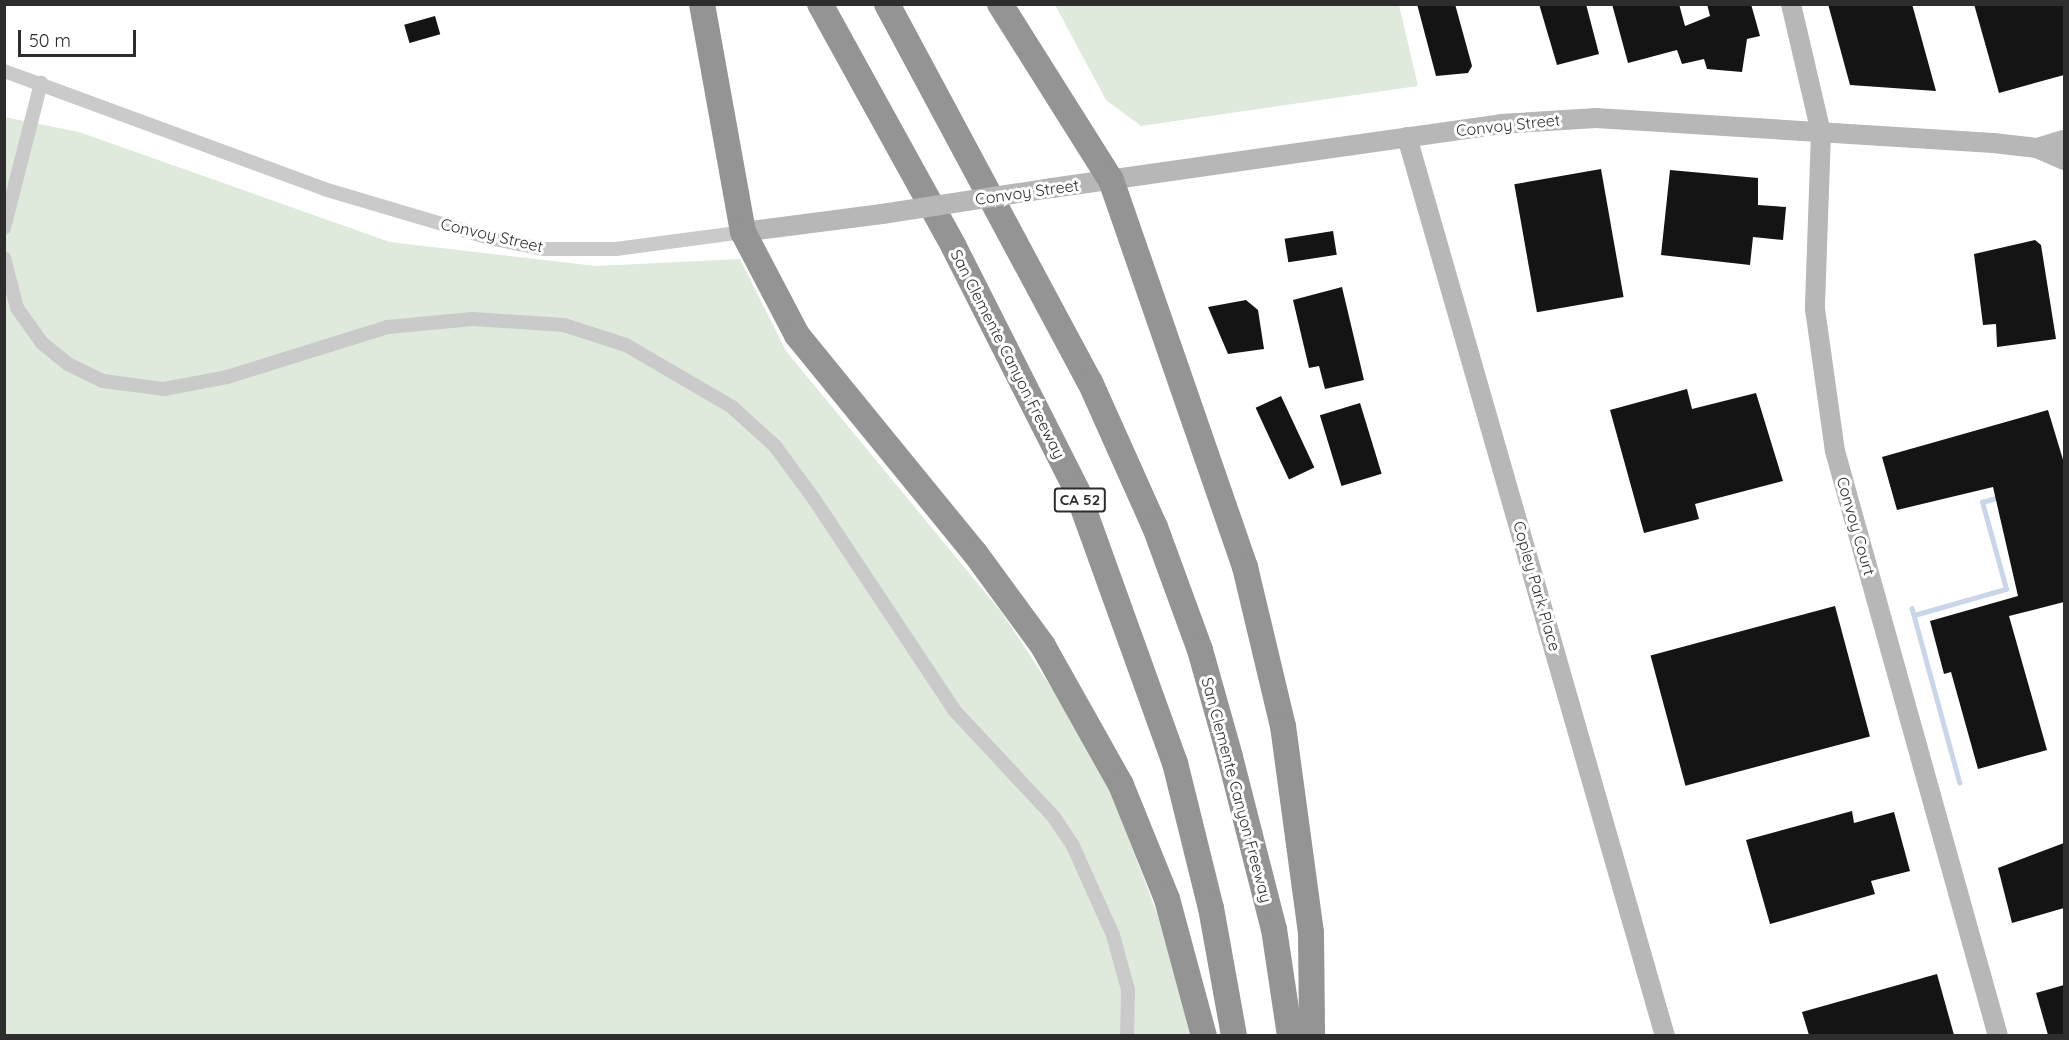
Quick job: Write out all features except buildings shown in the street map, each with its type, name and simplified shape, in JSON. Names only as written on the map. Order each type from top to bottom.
[{"type":"highway","points":[[702,4],[743,232],[797,335],[975,553],[1043,646],[1121,785],[1167,899],[1203,1035]]},
{"type":"highway","name":"San Clemente Canyon Freeway","points":[[820,4],[954,247],[1077,491],[1175,763],[1211,908],[1234,1035]]},
{"type":"highway","name":"San Clemente Canyon Freeway","points":[[886,4],[1090,382],[1155,527],[1200,650],[1230,757],[1274,929],[1290,1035]]},
{"type":"highway","points":[[1000,4],[1111,180],[1245,567],[1283,726],[1311,933],[1312,1035]]},
{"type":"main road","name":"Convoy Court","points":[[1791,4],[1821,133],[1815,309],[1835,451],[1998,1035]]},
{"type":"main road","name":"Convoy Street","points":[[743,232],[882,214],[1407,137],[1596,118],[2037,148],[2064,160]]},
{"type":"main road","name":"Copley Park Place","points":[[1407,137],[1665,1035]]},
{"type":"main road","name":"Convoy Street","points":[[2037,148],[2064,140]]},
{"type":"street","name":"Convoy Street","points":[[4,71],[324,189],[489,238],[544,249],[616,249],[743,232]]},
{"type":"street","points":[[4,228],[41,83]]},
{"type":"street","points":[[4,258],[17,308],[42,343],[68,364],[103,381],[164,389],[227,377],[388,327],[473,320],[564,325],[626,345],[732,407],[775,446],[954,710],[1053,816],[1073,846],[1113,935],[1128,990],[1127,1035]]},
{"type":"green space","points":[[1055,5],[1399,5],[1418,86],[1141,126],[1106,100]]},
{"type":"green space","points":[[4,117],[79,132],[390,242],[596,266],[740,259],[786,351],[1002,613],[1098,758],[1166,937],[1190,1035],[5,1035]]},
{"type":"waterway","points":[[1914,615],[2006,589],[1982,502],[2000,497]]},
{"type":"waterway","points":[[1912,608],[1960,783]]}]
